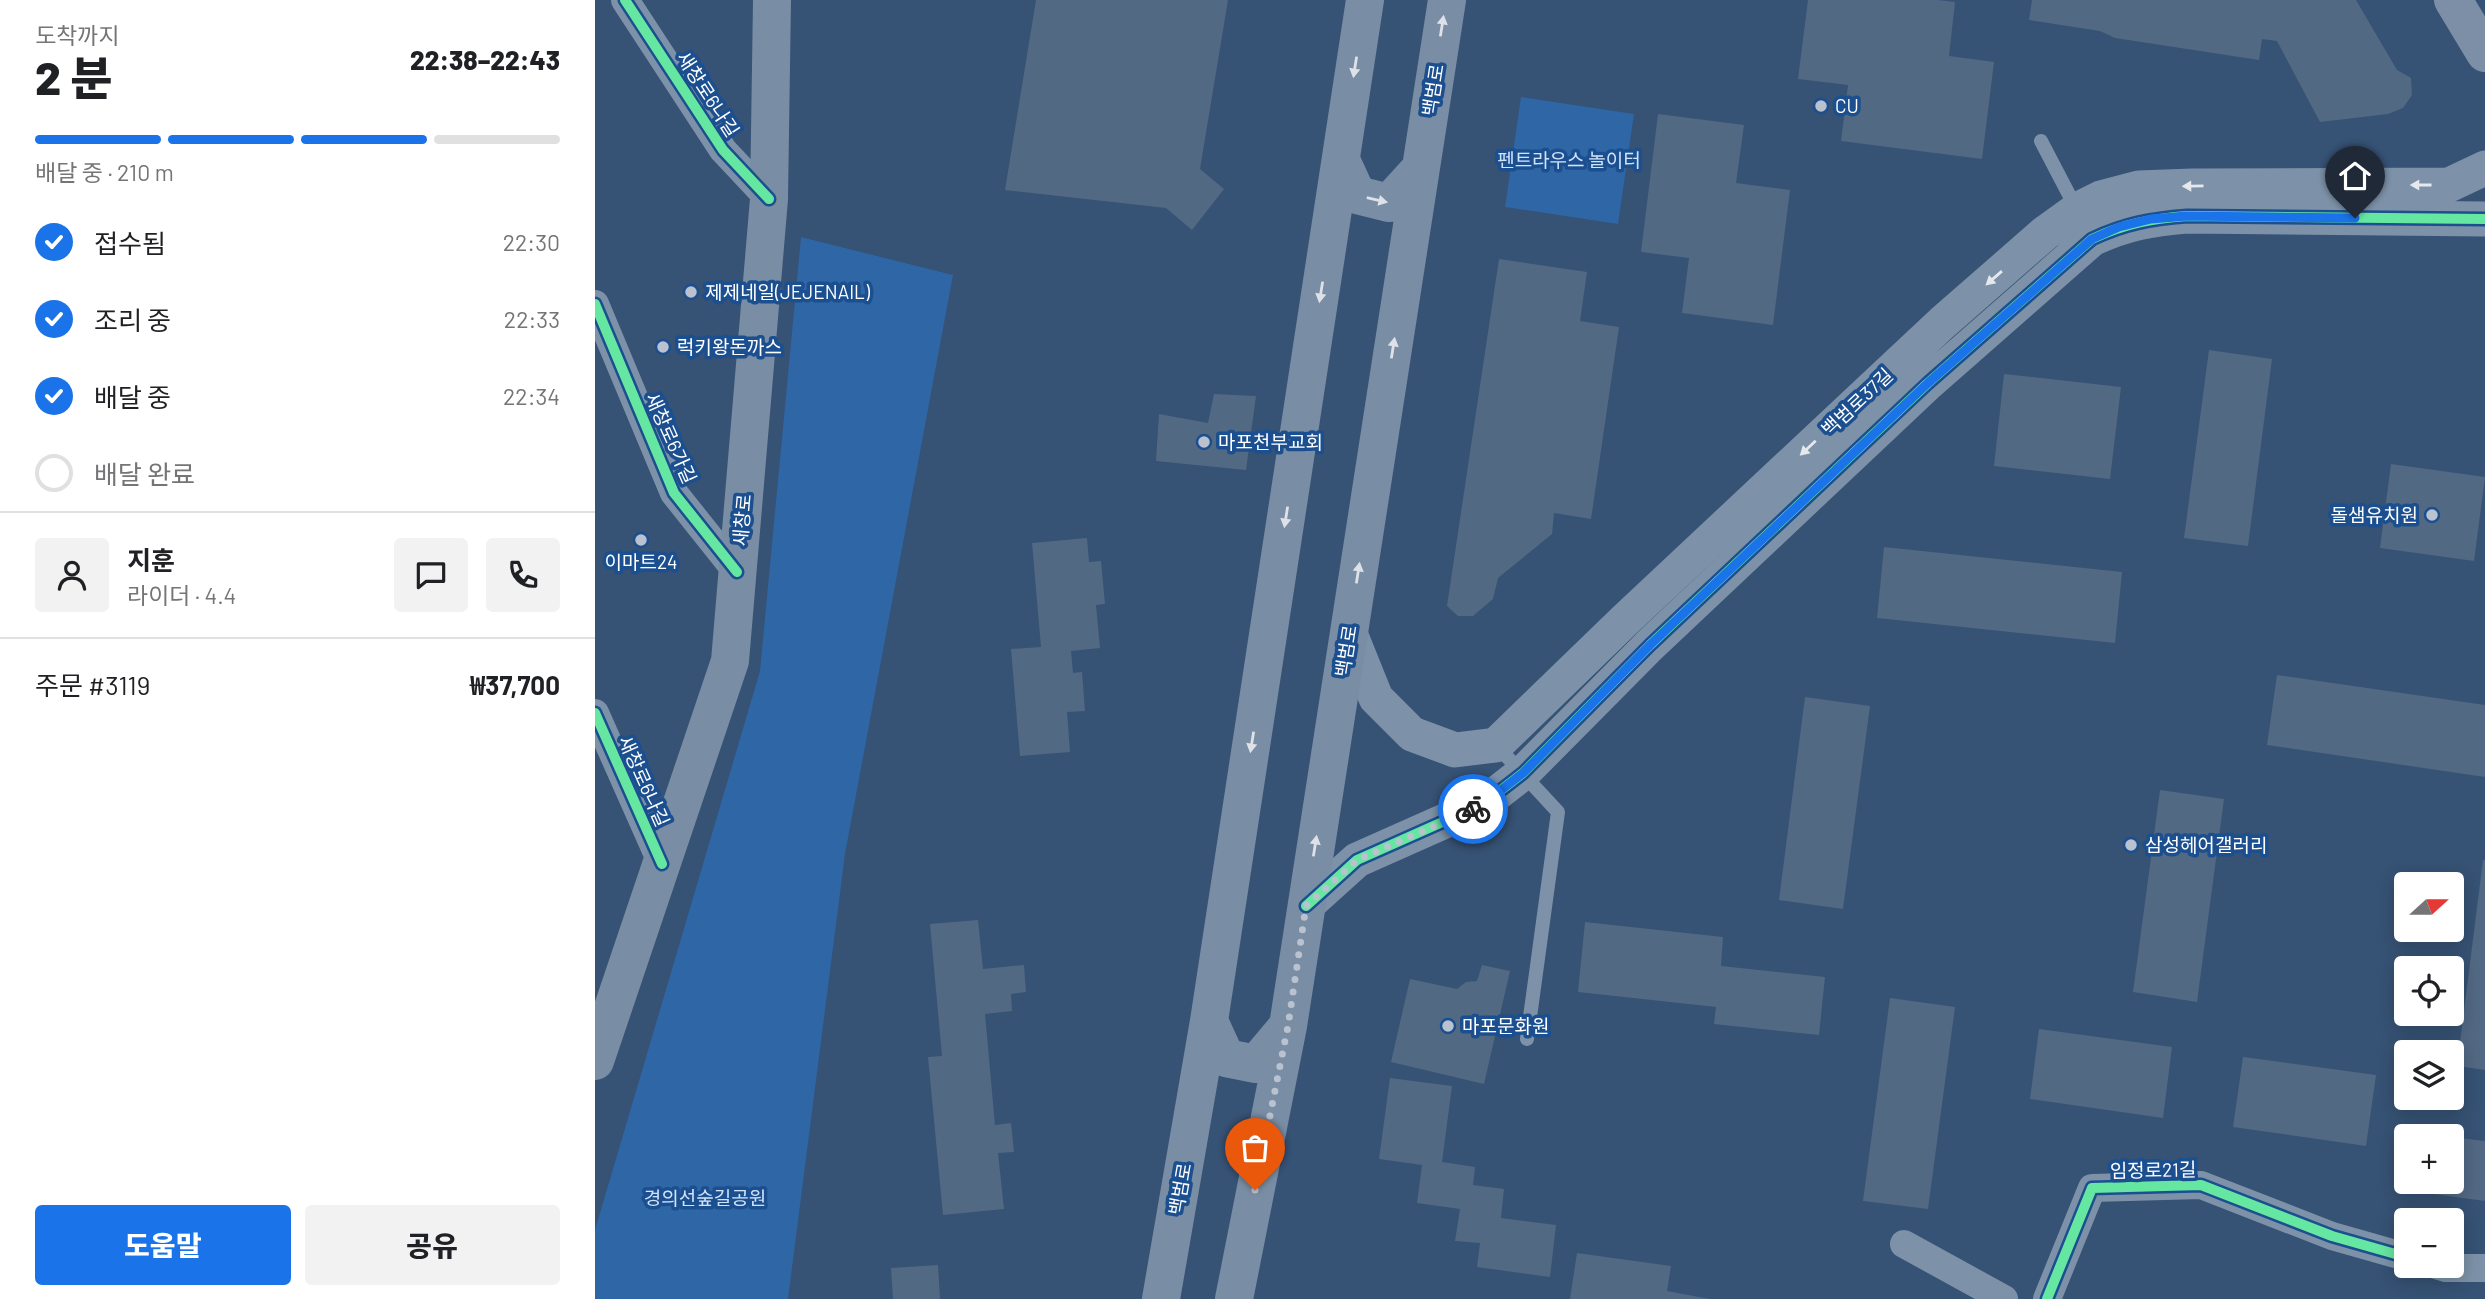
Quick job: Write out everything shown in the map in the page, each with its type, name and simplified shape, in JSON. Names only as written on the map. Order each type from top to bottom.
[{"type":"main road","name":"새창로","points":[[595,1061],[730,662],[769,199],[772,0]]},
{"type":"main road","name":"백범로","points":[[1161,1299],[1209,1021],[1365,0]]},
{"type":"main road","name":"백범로","points":[[1234,1299],[1288,1026],[1447,0]]},
{"type":"main road","points":[[2453,0],[2485,53]]},
{"type":"main road","points":[[1341,160],[1357,195],[1389,203],[1421,168]]},
{"type":"main road","points":[[1209,1021],[1226,1058],[1256,1064],[1288,1026]]},
{"type":"street","name":"새창로6나길","points":[[625,0],[723,150],[769,199]]},
{"type":"street","name":"백범로37길","points":[[1306,906],[1357,860],[1483,804],[1523,773],[1650,645],[1928,383],[2085,225],[2101,198],[2139,188],[2192,186],[2449,186],[2485,169]]},
{"type":"street","name":"백범로37길","points":[[1496,745],[1625,620],[1942,323],[2045,233],[2085,225],[2119,227],[2151,219],[2187,216],[2485,219]]},
{"type":"street","name":"새창로6가길","points":[[595,304],[674,493],[737,572]]},
{"type":"street","points":[[1349,631],[1376,698],[1412,734],[1455,750],[1496,745]]},
{"type":"street","name":"새창로6나길","points":[[597,721],[662,864]]},
{"type":"street","name":"임정로21길","points":[[2047,1299],[2092,1188],[2201,1185],[2332,1236],[2394,1254]]},
{"type":"street","points":[[1904,1244],[2004,1299]]},
{"type":"street","points":[[2464,1268],[2485,1268]]},
{"type":"lane","points":[[2041,141],[2085,225]]},
{"type":"lane","points":[[1496,745],[1558,811],[1527,1040]]},
{"type":"green space","name":"펜트라우스 놀이터","points":[[1521,97],[1634,114],[1618,224],[1505,207]]},
{"type":"green space","name":"경의선숲길공원","points":[[801,237],[953,275],[845,854],[788,1299],[595,1299],[595,1230],[760,671]]},
{"type":"building","points":[[1036,0],[1228,0],[1200,169],[1224,189],[1192,230],[1166,208],[1005,190]]},
{"type":"building","points":[[1808,0],[1955,2],[1949,56],[1994,62],[1982,159],[1841,141],[1848,85],[1798,79]]},
{"type":"building","points":[[2032,0],[2356,0],[2397,70],[2411,78],[2412,95],[2403,108],[2388,114],[2320,122],[2277,41],[2262,39],[2259,60],[2115,38],[2100,31],[2029,20]]},
{"type":"building","points":[[1658,114],[1744,125],[1736,183],[1790,190],[1773,325],[1682,313],[1689,258],[1641,252]]},
{"type":"building","points":[[1499,259],[1587,272],[1580,321],[1619,327],[1591,519],[1554,513],[1552,534],[1498,578],[1493,599],[1473,616],[1458,616],[1447,606]]},
{"type":"building","points":[[2209,350],[2272,359],[2248,546],[2184,538]]},
{"type":"building","points":[[2004,374],[2121,387],[2110,479],[1994,466]]},
{"type":"building","name":"마포천부교회","points":[[1214,394],[1256,396],[1246,470],[1156,461],[1159,414],[1208,423]]},
{"type":"building","name":"돌샘유치원","points":[[2391,464],[2485,477],[2474,561],[2380,548]]},
{"type":"building","points":[[1087,538],[1089,562],[1101,561],[1105,604],[1096,605],[1100,648],[1071,651],[1073,673],[1082,672],[1085,711],[1067,712],[1070,752],[1020,756],[1011,649],[1041,647],[1032,543]]},
{"type":"building","points":[[1884,547],[2122,572],[2115,643],[1877,618]]},
{"type":"building","points":[[2277,675],[2485,705],[2485,777],[2267,745]]},
{"type":"building","points":[[1805,697],[1870,706],[1843,909],[1779,900]]},
{"type":"building","points":[[2160,790],[2224,799],[2197,1002],[2133,992]]},
{"type":"building","points":[[2485,860],[2485,1070],[2464,1067],[2464,1040],[2460,1040]]},
{"type":"building","points":[[978,920],[983,969],[1024,965],[1026,992],[1011,994],[1012,1011],[985,1014],[995,1125],[1011,1123],[1014,1152],[998,1153],[1004,1209],[943,1215],[928,1057],[942,1056],[930,924]]},
{"type":"building","points":[[1585,922],[1723,937],[1721,966],[1825,977],[1819,1035],[1714,1024],[1716,1007],[1578,992]]},
{"type":"building","name":"마포문화원","points":[[1482,965],[1510,971],[1484,1084],[1391,1062],[1410,979],[1457,989],[1466,982],[1477,981]]},
{"type":"building","points":[[1890,998],[1955,1007],[1928,1209],[1863,1201]]},
{"type":"building","points":[[2039,1029],[2172,1047],[2163,1118],[2030,1099]]},
{"type":"building","points":[[2243,1057],[2376,1075],[2366,1146],[2233,1127]]},
{"type":"building","points":[[1390,1078],[1452,1086],[1442,1162],[1475,1167],[1473,1185],[1504,1189],[1501,1218],[1556,1225],[1550,1277],[1477,1267],[1480,1243],[1455,1241],[1460,1209],[1417,1203],[1422,1165],[1379,1159]]},
{"type":"building","points":[[2464,1138],[2485,1141],[2485,1201],[2433,1194],[2464,1194]]},
{"type":"building","points":[[1577,1253],[1671,1266],[1667,1291],[1710,1299],[1570,1299]]},
{"type":"building","points":[[938,1265],[940,1299],[893,1299],[891,1268]]},
{"type":"cycle path","points":[[625,0],[723,150],[769,199]]},
{"type":"cycle path","points":[[1306,906],[1357,860],[1483,804],[1523,773],[1650,645],[1928,383],[2092,239],[2139,223],[2187,216],[2485,219]]},
{"type":"cycle path","points":[[595,304],[674,493],[737,572]]},
{"type":"cycle path","points":[[595,713],[662,864]]},
{"type":"cycle path","points":[[2047,1299],[2092,1188],[2201,1185],[2332,1236],[2394,1254]]},
{"type":"way so far","points":[[1255,1190],[1288,1026],[1306,906],[1357,860],[1473,809]]},
{"type":"place","name":"CU","points":[[1821,106]]},
{"type":"place","name":"제제네일(JEJENAIL)","points":[[691,292]]},
{"type":"place","name":"럭키왕돈까스","points":[[663,347]]},
{"type":"place","name":"마포천부교회","points":[[1204,442]]},
{"type":"place","name":"돌샘유치원","points":[[2432,515]]},
{"type":"place","name":"이마트24","points":[[641,540]]},
{"type":"place","name":"삼성헤어갤러리","points":[[2131,845]]},
{"type":"place","name":"마포문화원","points":[[1448,1026]]},
{"type":"route","points":[[1473,809],[1523,773],[1650,645],[1928,383],[2092,239],[2119,227],[2151,219],[2187,216],[2355,218]]}]
